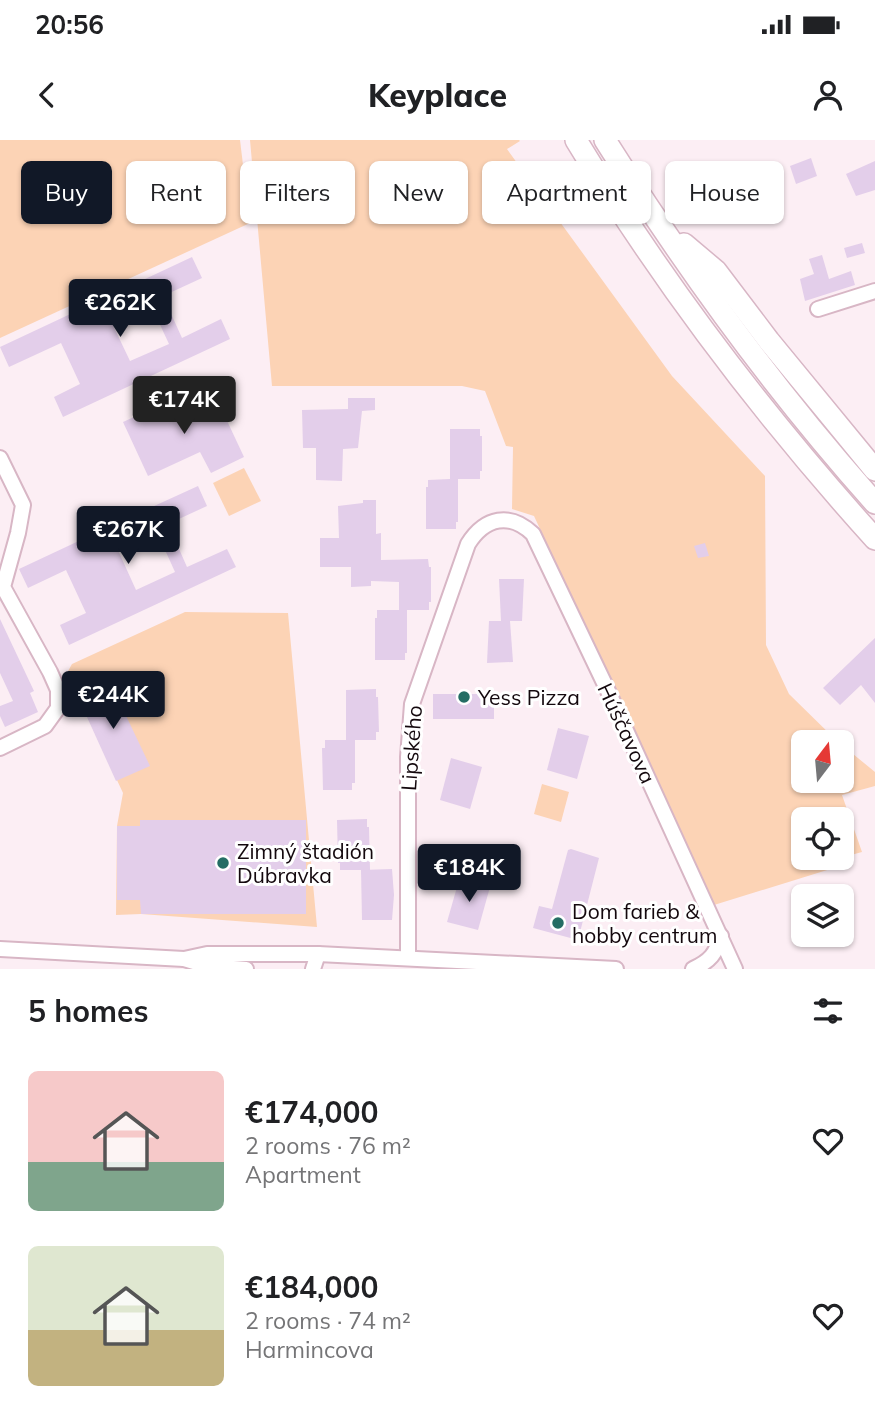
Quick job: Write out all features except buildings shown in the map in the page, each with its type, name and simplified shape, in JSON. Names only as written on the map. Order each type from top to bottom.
[{"type":"highway","points":[[576,140],[639,238],[711,340],[779,426],[875,539]]},
{"type":"highway","points":[[606,140],[661,225],[768,372],[875,503]]},
{"type":"highway","points":[[661,225],[716,271],[777,351],[875,470]]},
{"type":"street","points":[[818,309],[875,291]]},
{"type":"street","points":[[0,458],[23,505],[3,587],[50,671],[58,690],[58,708],[45,726],[0,748]]},
{"type":"street","name":"Húščavova","points":[[497,521],[511,520],[533,534],[607,688],[735,969]]},
{"type":"street","name":"Lipského","points":[[408,958],[408,753],[412,704],[468,544],[475,532],[497,521]]},
{"type":"street","points":[[693,969],[706,963],[716,953],[721,936]]},
{"type":"street","points":[[0,949],[184,960],[207,966],[246,969]]},
{"type":"street","points":[[184,960],[207,954],[318,954],[616,969]]},
{"type":"street","points":[[313,969],[318,954]]},
{"type":"shaded area","points":[[0,140],[240,140],[243,161],[240,161],[240,224],[248,224],[0,338]]},
{"type":"shaded area","points":[[250,140],[520,141],[507,149],[516,161],[482,161],[482,224],[562,224],[672,376],[765,476],[766,645],[789,694],[826,730],[791,730],[791,793],[849,793],[842,795],[846,807],[791,807],[791,870],[827,870],[714,905],[534,516],[512,509],[513,447],[506,446],[485,391],[462,386],[272,386],[258,224],[355,224],[355,161],[252,161]]},
{"type":"shaded area","points":[[244,468],[261,501],[229,516],[213,483]]},
{"type":"shaded area","points":[[185,612],[288,613],[317,927],[141,914],[116,915],[117,826],[123,793],[67,673],[72,664]]},
{"type":"shaded area","points":[[854,755],[875,772],[875,786],[854,792]]},
{"type":"shaded area","points":[[542,784],[569,792],[561,822],[534,814]]},
{"type":"shaded area","points":[[854,829],[862,852],[854,854]]},
{"type":"place","name":"Yess Pizza","points":[[464,697]]},
{"type":"place","name":"Zimný štadión Dúbravka","points":[[223,863]]},
{"type":"place","name":"Dom farieb & hobby centrum","points":[[558,923]]}]
